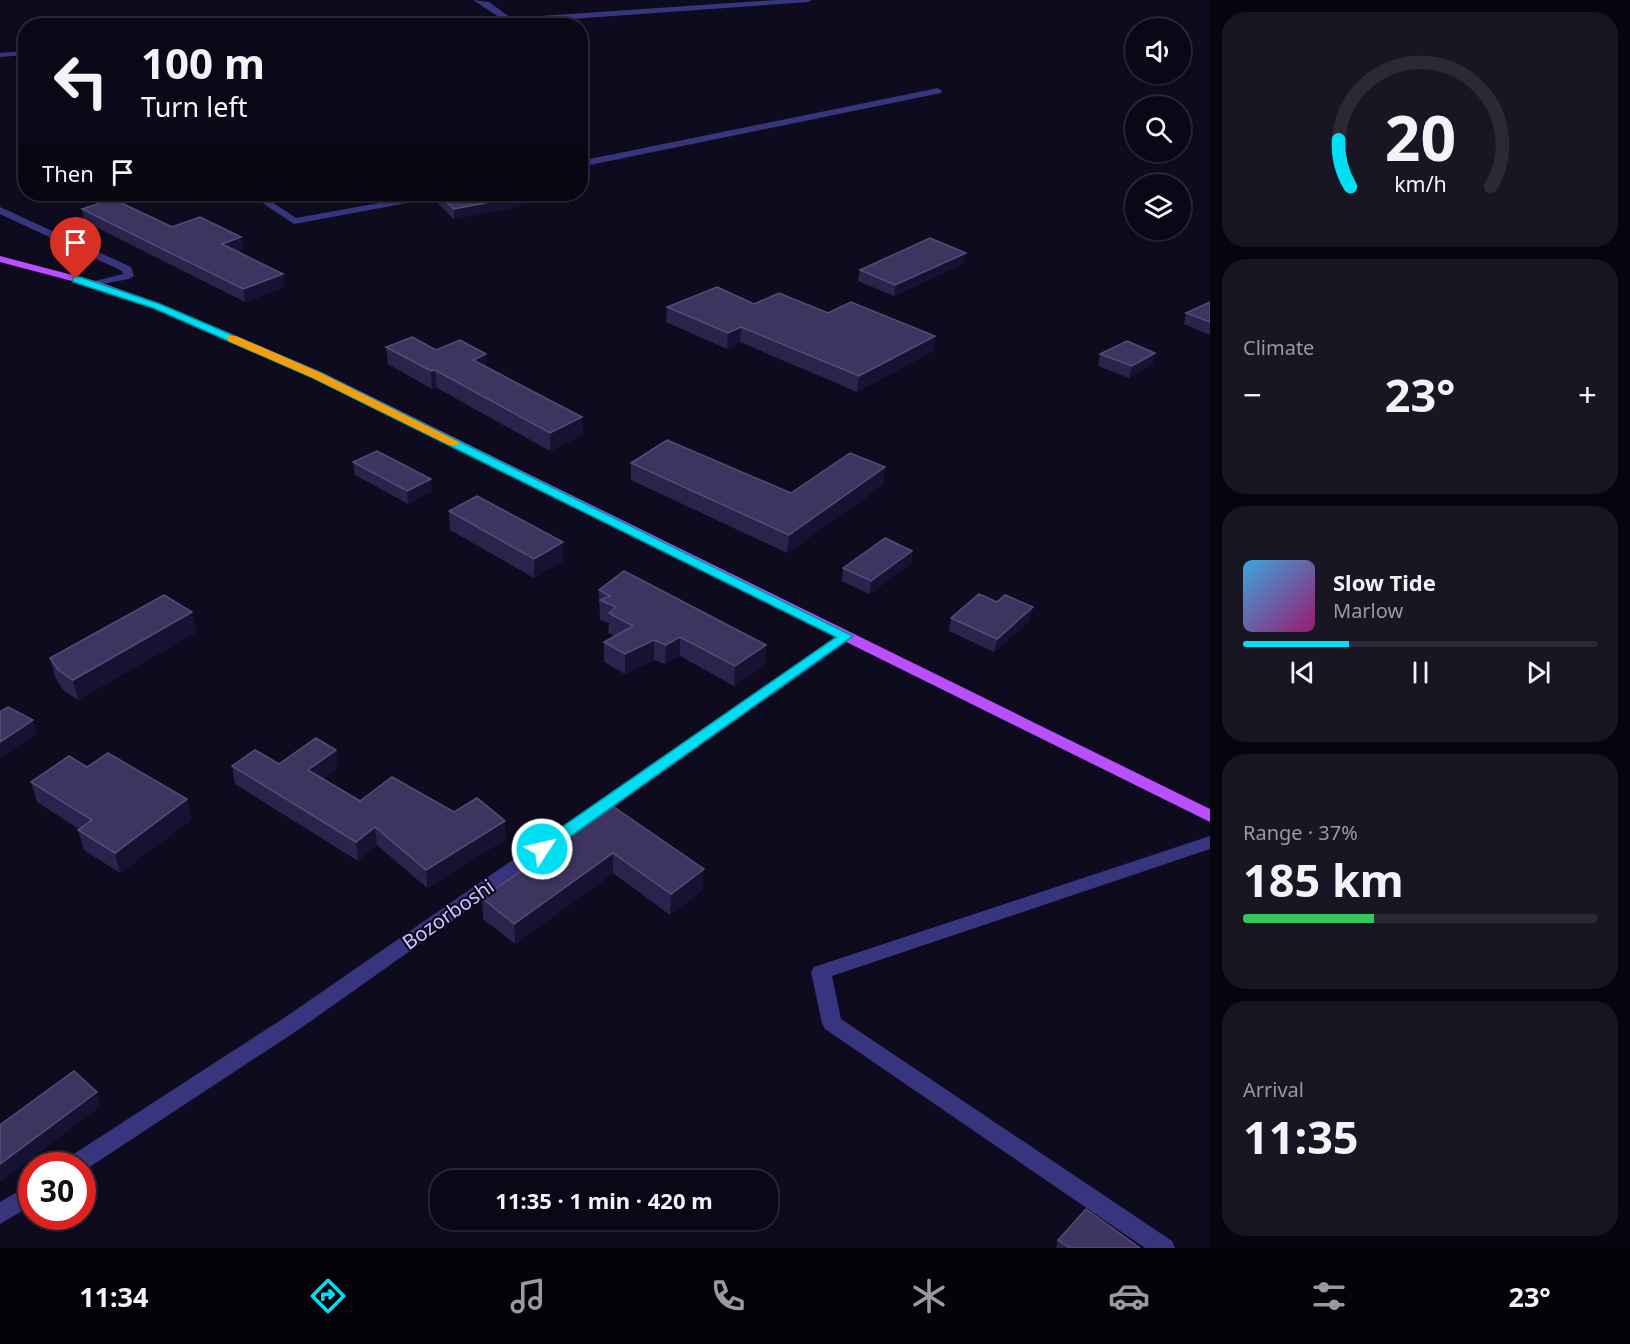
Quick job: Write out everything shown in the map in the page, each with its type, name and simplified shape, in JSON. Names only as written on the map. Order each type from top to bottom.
[{"type":"main road","points":[[0,260],[96,285],[157,306],[317,375],[1210,816]]},
{"type":"street","points":[[477,0],[505,18]]},
{"type":"street","points":[[538,18],[808,0]]},
{"type":"street","points":[[0,55],[18,54]]},
{"type":"street","points":[[588,162],[938,91]]},
{"type":"street","points":[[264,201],[294,221],[405,201]]},
{"type":"street","points":[[0,210],[127,270],[129,276],[96,285]]},
{"type":"street","name":"Bozorboshi","points":[[95,1152],[294,1022],[846,636]]},
{"type":"street","points":[[1164,1248],[832,1023],[821,972],[1210,842]]},
{"type":"street","points":[[0,1214],[18,1203]]},
{"type":"building","points":[[107,201],[117,201],[172,227],[200,217],[241,237],[222,244],[283,274],[243,289],[82,209]]},
{"type":"building","points":[[445,201],[495,201],[454,209]]},
{"type":"building","points":[[930,238],[966,253],[895,285],[860,270]]},
{"type":"building","points":[[717,287],[754,304],[779,293],[828,313],[851,302],[935,336],[859,376],[741,327],[728,333],[667,307]]},
{"type":"building","points":[[1210,302],[1210,322],[1186,313]]},
{"type":"building","points":[[412,337],[436,350],[460,340],[486,354],[473,360],[582,417],[550,433],[435,370],[431,371],[386,347]]},
{"type":"building","points":[[1127,341],[1155,353],[1132,366],[1100,354]]},
{"type":"building","points":[[667,440],[791,493],[850,453],[885,467],[789,535],[631,463]]},
{"type":"building","points":[[377,451],[431,479],[407,491],[353,462]]},
{"type":"building","points":[[477,496],[563,542],[534,559],[449,511]]},
{"type":"building","points":[[885,538],[912,551],[871,581],[843,568]]},
{"type":"building","points":[[624,571],[766,645],[735,666],[680,637],[666,645],[654,640],[625,654],[604,642],[633,626],[609,613],[616,607],[600,600],[610,596],[599,590]]},
{"type":"building","points":[[979,594],[997,602],[1005,595],[1033,607],[997,639],[951,618]]},
{"type":"building","points":[[164,595],[192,612],[73,680],[58,670],[50,658]]},
{"type":"building","points":[[8,707],[33,720],[0,742],[0,712]]},
{"type":"building","points":[[316,738],[336,750],[308,770],[360,801],[392,777],[454,812],[477,798],[505,821],[426,870],[375,827],[356,842],[232,766],[255,750],[279,764]]},
{"type":"building","points":[[108,753],[187,799],[115,853],[78,830],[92,820],[31,782],[69,756],[87,767]]},
{"type":"building","points":[[614,807],[704,869],[671,894],[613,853],[514,924],[482,898]]},
{"type":"building","points":[[74,1071],[97,1092],[0,1164],[0,1125]]},
{"type":"building","points":[[1086,1209],[1140,1248],[1070,1248],[1058,1240]]},
{"type":"slow traffic","points":[[232,339],[317,375],[453,442]]},
{"type":"route","points":[[76,279],[157,306],[317,375],[846,636],[542,849]]}]
